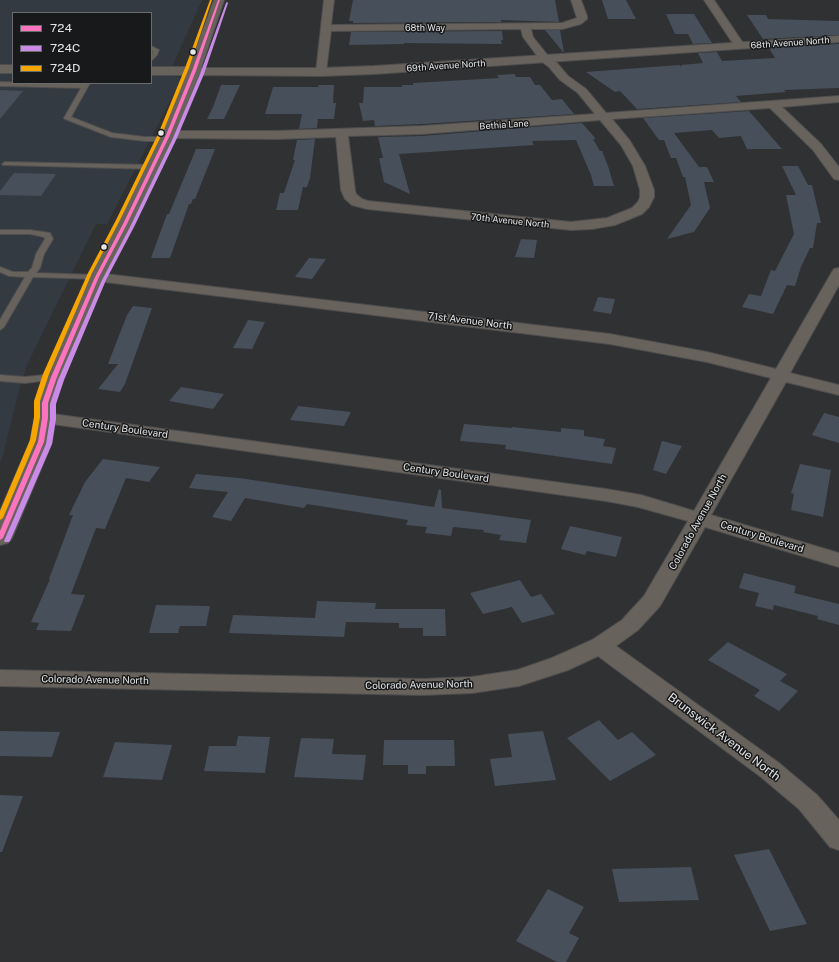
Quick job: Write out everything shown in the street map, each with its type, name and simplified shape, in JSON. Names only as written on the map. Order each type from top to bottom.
[{"type":"street","points":[[0,538],[41,442],[45,418],[45,403],[54,377],[97,277],[167,137],[194,71],[219,0]]},
{"type":"street","points":[[321,72],[329,0]]},
{"type":"street","points":[[576,0],[582,16],[582,19],[578,22],[562,26],[525,27],[528,36],[545,60],[553,65],[564,78],[582,91],[605,117]]},
{"type":"street","points":[[709,0],[740,46]]},
{"type":"street","name":"68th Way","points":[[326,28],[525,27]]},
{"type":"street","name":"68th Avenue North","points":[[740,46],[839,39]]},
{"type":"street","name":"69th Avenue North","points":[[152,71],[321,72],[419,68],[740,46]]},
{"type":"street","points":[[0,69],[12,69]]},
{"type":"street","name":"Bethia Lane","points":[[167,137],[342,134],[438,129],[839,99]]},
{"type":"street","points":[[773,104],[817,148],[839,176]]},
{"type":"street","name":"70th Avenue North","points":[[342,134],[348,190],[350,196],[357,202],[378,207],[571,226],[604,223],[626,217],[637,211],[644,204],[647,197],[647,190],[639,166],[626,144],[605,117]]},
{"type":"street","name":"Colorado Avenue North","points":[[0,678],[423,687],[472,685],[525,675],[560,664],[600,646],[630,625],[652,601],[839,272]]},
{"type":"street","name":"71st Avenue North","points":[[97,277],[610,339],[707,357],[839,390]]},
{"type":"street","name":"Century Boulevard","points":[[45,418],[641,501],[839,560]]},
{"type":"street","name":"Brunswick Avenue North","points":[[600,646],[770,770],[808,802],[839,839]]},
{"type":"lane","points":[[152,48],[156,50],[152,58]]},
{"type":"lane","points":[[0,84],[86,84],[67,118],[111,135],[145,139],[167,137]]},
{"type":"lane","points":[[5,164],[153,167]]},
{"type":"lane","points":[[0,232],[30,232],[47,235],[49,239],[40,254],[36,268],[30,275],[0,327]]},
{"type":"lane","points":[[0,269],[12,274],[97,277]]},
{"type":"lane","points":[[0,378],[25,380],[54,377]]},
{"type":"shaded area","points":[[0,0],[202,0],[172,67],[152,67],[152,12],[12,12],[12,65],[0,65]]},
{"type":"shaded area","points":[[0,74],[12,74],[12,84],[152,84],[152,76],[179,77],[181,80],[107,224],[96,224],[27,365],[0,463]]},
{"type":"building","points":[[353,0],[555,0],[559,22],[501,20],[501,22],[353,23],[353,21],[349,21]]},
{"type":"building","points":[[602,0],[626,0],[636,19],[608,19]]},
{"type":"building","points":[[666,14],[694,14],[712,43],[693,44],[688,34],[675,34]]},
{"type":"building","points":[[747,15],[766,15],[768,19],[839,21],[839,35],[763,39]]},
{"type":"building","points":[[545,30],[560,30],[564,52],[563,52]]},
{"type":"building","points":[[502,31],[502,44],[404,43],[349,45],[351,32]]},
{"type":"building","points":[[839,44],[839,88],[784,90],[786,92],[736,96],[741,102],[637,109],[620,91],[615,92],[586,72],[679,65],[682,67],[681,65],[703,63],[698,53],[717,52],[722,61],[775,58],[769,48]]},
{"type":"building","points":[[515,74],[516,77],[530,77],[535,85],[540,85],[552,100],[562,99],[574,114],[375,126],[374,120],[363,121],[359,103],[363,103],[364,87],[402,87],[402,85],[413,85],[413,83],[499,78],[497,75]]},
{"type":"building","points":[[221,85],[240,85],[224,119],[207,119],[213,107]]},
{"type":"building","points":[[319,85],[334,85],[333,103],[336,103],[334,119],[318,119],[317,128],[299,129],[302,114],[265,114],[273,87],[318,87]]},
{"type":"building","points":[[0,90],[23,91],[0,119]]},
{"type":"building","points":[[749,111],[782,149],[747,149],[741,136],[719,138],[712,130],[674,133],[699,167],[707,167],[714,182],[704,182],[710,208],[694,232],[667,239],[691,205],[685,177],[683,177],[676,158],[671,158],[664,140],[659,140],[643,118]]},
{"type":"building","points":[[582,123],[596,139],[593,139],[600,151],[602,151],[614,186],[594,186],[591,175],[576,140],[532,141],[534,145],[399,154],[410,194],[384,182],[379,158],[383,158],[378,137],[422,136]]},
{"type":"building","points":[[315,139],[310,178],[307,187],[303,187],[298,210],[276,210],[280,193],[284,193],[295,160],[293,160],[297,140]]},
{"type":"building","points":[[196,149],[215,149],[195,199],[193,199],[191,204],[189,204],[170,258],[151,258],[167,214],[169,214]]},
{"type":"building","points":[[782,166],[798,166],[808,185],[812,185],[821,223],[817,223],[813,248],[810,248],[801,267],[795,286],[787,285],[773,314],[742,307],[749,294],[761,296],[771,270],[775,271],[794,234],[786,195],[796,195]]},
{"type":"building","points":[[14,173],[56,174],[41,196],[0,195],[0,191]]},
{"type":"building","points":[[521,239],[537,240],[534,258],[515,257]]},
{"type":"building","points":[[309,258],[326,259],[312,279],[295,277]]},
{"type":"building","points":[[598,297],[615,299],[611,314],[593,311]]},
{"type":"building","points":[[133,306],[152,308],[125,384],[120,392],[98,389],[118,364],[108,364],[127,315]]},
{"type":"building","points":[[248,320],[265,322],[252,349],[233,348]]},
{"type":"building","points":[[181,387],[224,394],[213,409],[169,401]]},
{"type":"building","points":[[298,406],[351,412],[344,426],[290,420]]},
{"type":"building","points":[[824,413],[839,417],[839,443],[812,435]]},
{"type":"building","points":[[464,424],[561,432],[561,428],[584,430],[584,436],[605,439],[603,446],[616,448],[612,464],[505,449],[506,445],[460,441]]},
{"type":"building","points":[[662,441],[682,446],[666,474],[653,470]]},
{"type":"building","points":[[103,459],[160,467],[149,482],[126,478],[105,529],[96,528],[71,594],[85,595],[71,631],[36,630],[39,623],[31,622],[50,579],[73,515],[69,515],[85,482]]},
{"type":"building","points":[[800,464],[831,470],[823,517],[791,510],[794,494],[791,493]]},
{"type":"building","points":[[196,474],[239,478],[434,507],[439,489],[441,490],[442,508],[531,520],[526,543],[499,540],[501,535],[483,532],[484,530],[453,527],[451,536],[425,533],[427,527],[406,525],[408,520],[307,504],[304,508],[245,498],[231,521],[212,517],[228,492],[189,488]]},
{"type":"building","points":[[570,526],[622,537],[616,557],[587,551],[585,555],[561,549]]},
{"type":"building","points":[[744,573],[796,586],[794,593],[839,604],[839,625],[817,619],[818,616],[774,605],[773,610],[755,606],[759,593],[739,588]]},
{"type":"building","points":[[520,580],[531,597],[541,594],[555,614],[522,623],[512,607],[483,614],[470,593]]},
{"type":"building","points":[[317,601],[376,603],[375,609],[445,609],[446,636],[423,636],[423,628],[399,628],[399,623],[346,622],[344,637],[229,633],[233,615],[315,618]]},
{"type":"building","points":[[156,605],[210,606],[206,626],[180,626],[178,633],[149,633]]},
{"type":"building","points":[[728,642],[787,674],[780,681],[798,691],[779,711],[754,696],[760,690],[708,660]]},
{"type":"building","points":[[599,720],[618,740],[632,732],[656,755],[610,781],[567,738]]},
{"type":"building","points":[[0,731],[60,732],[52,757],[0,756]]},
{"type":"building","points":[[543,731],[556,780],[495,786],[490,759],[512,757],[508,734]]},
{"type":"building","points":[[238,736],[270,737],[265,773],[204,771],[209,746],[236,746]]},
{"type":"building","points":[[301,738],[334,739],[332,754],[366,755],[363,780],[294,777]]},
{"type":"building","points":[[384,740],[454,740],[455,766],[426,766],[426,774],[408,774],[408,765],[383,765]]},
{"type":"building","points":[[115,742],[172,745],[162,780],[103,777]]},
{"type":"building","points":[[0,795],[23,796],[2,852],[0,852]]},
{"type":"building","points":[[769,849],[807,924],[770,931],[734,855]]},
{"type":"building","points":[[691,867],[699,900],[619,902],[612,869]]},
{"type":"building","points":[[548,889],[584,907],[569,933],[579,938],[566,962],[557,962],[516,941]]},
{"type":"transit line","name":"724D","points":[[0,518],[33,440],[37,417],[37,401],[46,374],[90,273],[161,132],[187,68],[211,0]]},
{"type":"transit line","name":"724","points":[[0,538],[41,442],[45,418],[45,403],[54,377],[97,277],[125,224],[168,135],[194,71],[219,0]]},
{"type":"transit line","name":"724C","points":[[7,541],[49,444],[53,419],[53,404],[61,380],[104,280],[132,227],[175,138],[202,74],[227,3]]}]
